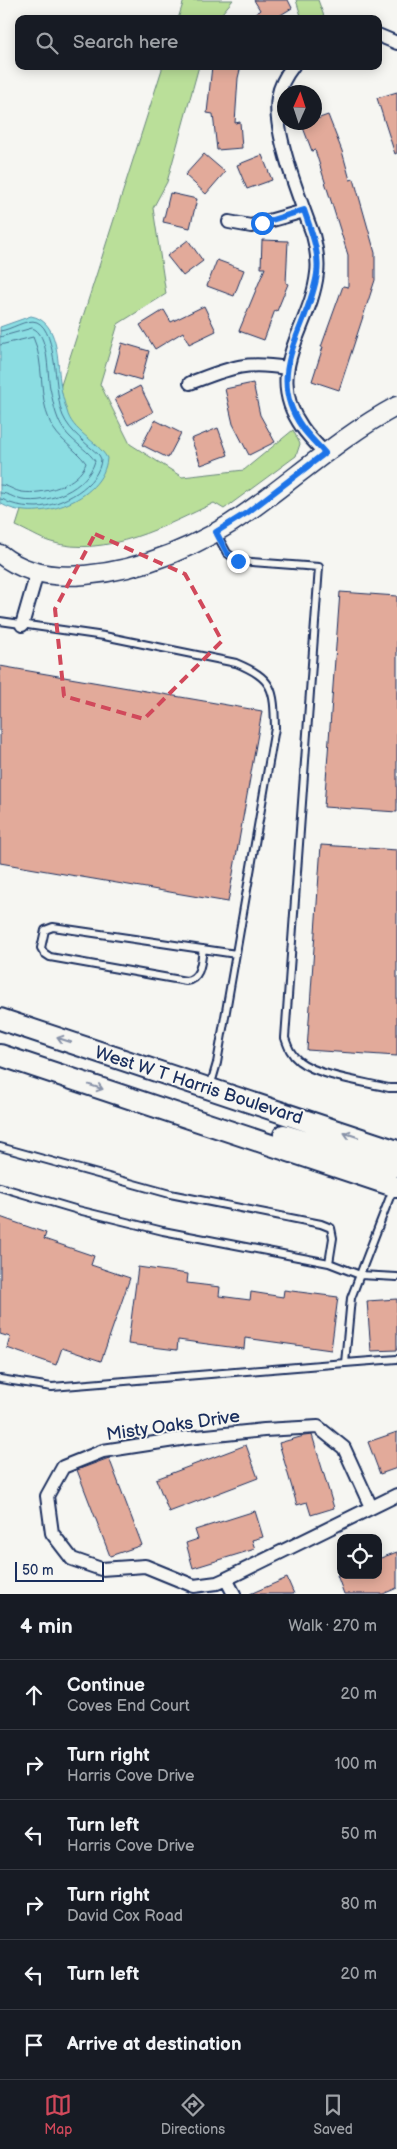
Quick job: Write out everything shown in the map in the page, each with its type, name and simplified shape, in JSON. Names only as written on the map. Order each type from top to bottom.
[{"type":"main road","points":[[0,554],[19,566],[37,573],[67,577],[116,571],[167,555],[216,532],[248,512],[365,424],[397,406]]},
{"type":"main road","name":"West W T Harris Boulevard","points":[[0,1019],[397,1151]]},
{"type":"main road","name":"West W T Harris Boulevard","points":[[0,1055],[160,1108],[396,1181]]},
{"type":"street","points":[[382,37],[397,43]]},
{"type":"street","points":[[290,70],[278,96],[280,134],[317,253],[318,273],[312,296],[286,368],[286,384],[291,405],[301,427],[325,453]]},
{"type":"street","points":[[229,222],[251,226],[304,210]]},
{"type":"street","points":[[190,383],[244,365],[265,364],[286,368]]},
{"type":"street","points":[[22,625],[37,573]]},
{"type":"street","name":"Misty Oaks Drive","points":[[371,1507],[344,1448],[318,1428],[264,1430],[187,1438],[103,1451],[63,1466],[47,1496],[52,1533],[72,1559],[101,1569],[144,1566],[194,1586],[217,1584],[226,1579],[371,1507],[397,1494]]},
{"type":"street","points":[[226,1579],[234,1594]]},
{"type":"lane","points":[[216,532],[227,553],[238,561],[319,567],[285,1038],[288,1049],[298,1060],[313,1070],[389,1088],[397,1088]]},
{"type":"lane","points":[[0,621],[104,636],[236,663],[256,671],[269,683],[275,700],[275,728],[217,1063],[210,1089]]},
{"type":"lane","points":[[203,949],[197,976],[193,980],[186,981],[50,957],[41,948],[45,930],[53,927],[203,949],[236,954]]},
{"type":"lane","points":[[0,1147],[170,1194],[321,1224],[331,1228],[333,1238],[329,1263]]},
{"type":"lane","points":[[345,1363],[351,1298],[396,1181]]},
{"type":"lane","points":[[0,1187],[78,1210],[163,1231],[329,1263],[360,1275],[397,1277]]},
{"type":"lane","points":[[0,1380],[52,1387],[397,1359]]},
{"type":"highlighted area","points":[[95,534],[185,574],[222,641],[144,719],[64,696],[55,609]]},
{"type":"green space","points":[[184,0],[233,0],[220,15],[179,15]]},
{"type":"green space","points":[[296,0],[318,0],[324,15],[301,15]]},
{"type":"green space","points":[[162,70],[198,70],[167,182],[153,208],[166,294],[118,324],[100,384],[130,444],[182,477],[244,470],[293,430],[300,444],[296,456],[224,509],[214,503],[156,529],[114,543],[72,546],[51,542],[16,526]]},
{"type":"water","points":[[31,316],[40,319],[52,333],[57,352],[60,385],[70,418],[74,425],[107,458],[103,473],[94,486],[81,497],[65,505],[48,510],[30,511],[14,509],[0,503],[0,327]]},
{"type":"building","points":[[254,0],[288,0],[292,8],[281,15],[254,15],[260,10]]},
{"type":"building","points":[[212,70],[240,70],[235,123],[240,122],[242,148],[217,150],[213,114],[207,113]]},
{"type":"building","points":[[397,92],[397,153],[395,154],[377,98]]},
{"type":"building","points":[[328,115],[342,151],[350,180],[354,179],[375,253],[375,280],[339,390],[312,381],[323,347],[321,347],[343,286],[348,287],[348,255],[315,150],[312,151],[304,130],[322,130],[322,117]]},
{"type":"building","points":[[204,154],[225,172],[206,194],[185,175]]},
{"type":"building","points":[[262,155],[272,180],[247,189],[237,165]]},
{"type":"building","points":[[170,193],[197,199],[190,228],[163,222]]},
{"type":"building","points":[[188,240],[203,261],[183,276],[167,256]]},
{"type":"building","points":[[262,240],[288,241],[286,283],[288,284],[277,311],[275,310],[264,340],[239,331],[265,268],[261,268]]},
{"type":"building","points":[[217,260],[244,270],[234,296],[207,286]]},
{"type":"building","points":[[204,306],[216,331],[189,344],[183,332],[155,349],[140,325],[164,310],[171,322]]},
{"type":"building","points":[[122,343],[149,351],[141,380],[114,372]]},
{"type":"building","points":[[253,383],[260,415],[275,442],[249,455],[233,424],[225,389]]},
{"type":"building","points":[[140,386],[153,412],[128,425],[115,399]]},
{"type":"building","points":[[155,420],[181,433],[168,458],[142,445]]},
{"type":"building","points":[[218,428],[228,455],[201,465],[191,439]]},
{"type":"building","points":[[340,592],[397,596],[397,812],[324,807]]},
{"type":"building","points":[[0,666],[262,711],[228,902],[0,863]]},
{"type":"building","points":[[321,845],[397,850],[397,1056],[307,1050]]},
{"type":"building","points":[[0,1217],[46,1233],[44,1239],[94,1256],[91,1265],[130,1278],[101,1361],[62,1348],[56,1365],[7,1348],[10,1337],[0,1334]]},
{"type":"building","points":[[138,1267],[188,1274],[187,1283],[220,1287],[219,1296],[250,1300],[251,1292],[283,1297],[284,1290],[338,1297],[331,1350],[245,1338],[244,1349],[178,1340],[177,1350],[128,1344]]},
{"type":"building","points":[[397,1299],[397,1350],[371,1351],[367,1301]]},
{"type":"building","points":[[397,1432],[397,1468],[380,1474],[368,1442]]},
{"type":"building","points":[[312,1435],[334,1508],[311,1515],[307,1502],[297,1505],[279,1443]]},
{"type":"building","points":[[246,1445],[258,1478],[169,1512],[156,1479]]},
{"type":"building","points":[[109,1458],[142,1545],[110,1556],[77,1470]]},
{"type":"building","points":[[255,1511],[263,1537],[252,1540],[255,1549],[193,1568],[186,1543],[198,1539],[195,1530]]},
{"type":"building","points":[[397,1552],[397,1588],[383,1594],[344,1594],[338,1579],[382,1579],[382,1558]]},
{"type":"building","points":[[287,1578],[294,1594],[250,1594]]},
{"type":"route","points":[[238,561],[227,553],[216,532],[248,512],[325,453],[301,427],[287,394],[286,384],[288,358],[312,296],[318,273],[317,253],[313,235],[304,210],[262,223]]}]
